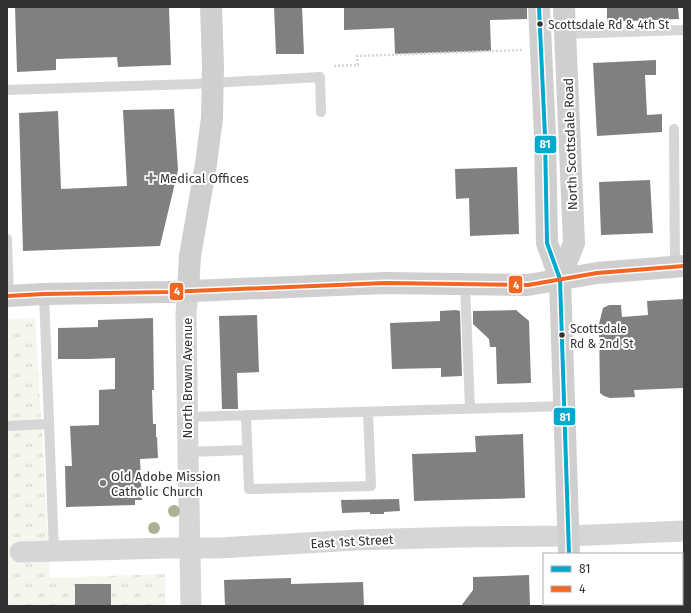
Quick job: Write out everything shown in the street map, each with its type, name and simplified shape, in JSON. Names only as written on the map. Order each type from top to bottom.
[{"type":"street","name":"North Brown Avenue","points":[[191,606],[186,314],[190,256],[206,164],[211,125],[213,83],[212,7]]},
{"type":"street","name":"North Scottsdale Road","points":[[539,7],[547,244],[560,279],[568,545]]},
{"type":"street","name":"North Scottsdale Road","points":[[560,279],[574,243],[564,7]]},
{"type":"street","points":[[8,296],[386,283],[528,285],[597,273],[679,266]]},
{"type":"street","name":"East 1st Street","points":[[20,552],[219,548],[385,539],[568,545],[684,531]]},
{"type":"lane","points":[[565,34],[684,30]]},
{"type":"lane","points":[[7,90],[213,83],[320,77],[322,112]]},
{"type":"lane","points":[[674,129],[679,266]]},
{"type":"lane","points":[[7,239],[8,296]]},
{"type":"lane","points":[[465,285],[470,408]]},
{"type":"lane","points":[[44,294],[54,552]]},
{"type":"lane","points":[[188,417],[565,406]]},
{"type":"lane","points":[[246,415],[248,489],[371,486],[368,412]]},
{"type":"lane","points":[[7,426],[49,424]]},
{"type":"lane","points":[[188,452],[247,450]]},
{"type":"path","points":[[334,66],[358,65],[358,56],[527,50]]},
{"type":"path","points":[[141,480],[165,479]]},
{"type":"green space","points":[[35,318],[50,578],[165,574],[166,606],[7,606],[7,319]]},
{"type":"building","points":[[15,7],[169,7],[171,65],[118,67],[117,57],[56,59],[56,70],[17,72]]},
{"type":"building","points":[[274,7],[302,7],[304,54],[276,54]]},
{"type":"building","points":[[344,7],[527,7],[527,19],[490,20],[491,51],[395,54],[394,28],[344,30]]},
{"type":"building","points":[[607,7],[678,7],[679,19],[607,22]]},
{"type":"building","points":[[656,60],[656,75],[645,75],[647,115],[662,114],[662,132],[597,136],[593,63]]},
{"type":"building","name":"Medical Offices","points":[[174,109],[178,170],[160,246],[23,251],[19,113],[58,111],[61,189],[127,186],[123,110]]},
{"type":"building","points":[[517,167],[519,234],[470,236],[469,198],[456,199],[455,169]]},
{"type":"building","points":[[650,180],[653,233],[601,235],[599,182]]},
{"type":"building","points":[[684,299],[684,388],[634,390],[635,397],[610,398],[600,393],[599,324],[603,308],[609,305],[621,305],[622,317],[648,315],[647,301]]},
{"type":"building","points":[[516,310],[529,321],[531,383],[497,384],[496,347],[490,347],[489,339],[473,324],[473,311]]},
{"type":"building","points":[[440,311],[460,311],[462,376],[441,377],[441,368],[392,369],[390,323],[440,321]]},
{"type":"building","points":[[257,315],[259,372],[237,373],[238,409],[222,409],[219,316]]},
{"type":"building","points":[[153,318],[153,424],[156,424],[158,458],[140,459],[142,500],[135,500],[135,505],[66,507],[65,466],[72,466],[70,426],[99,425],[99,390],[115,389],[115,358],[58,359],[58,328],[98,327],[98,320]]},
{"type":"building","points":[[523,434],[525,498],[414,501],[412,454],[476,452],[475,436]]},
{"type":"building","points":[[399,499],[400,511],[384,512],[384,514],[370,514],[370,512],[342,513],[341,500]]},
{"type":"building","points":[[529,575],[530,606],[461,606],[473,590],[473,577]]},
{"type":"building","points":[[291,578],[291,584],[363,582],[364,606],[225,606],[224,580]]},
{"type":"building","points":[[75,584],[111,584],[111,606],[75,606]]},
{"type":"transit line","name":"81","points":[[539,7],[545,136],[547,243],[560,279],[569,553]]},
{"type":"transit line","name":"4","points":[[7,296],[168,292],[385,283],[528,285],[597,273],[684,266]]},
{"type":"place","name":"Scottsdale Rd & 4th St","points":[[540,24]]},
{"type":"place","name":"Medical Offices","points":[[151,178]]},
{"type":"place","name":"Scottsdale Rd & 2nd St","points":[[562,335]]},
{"type":"place","name":"Old Adobe Mission Catholic Church","points":[[103,483]]}]
